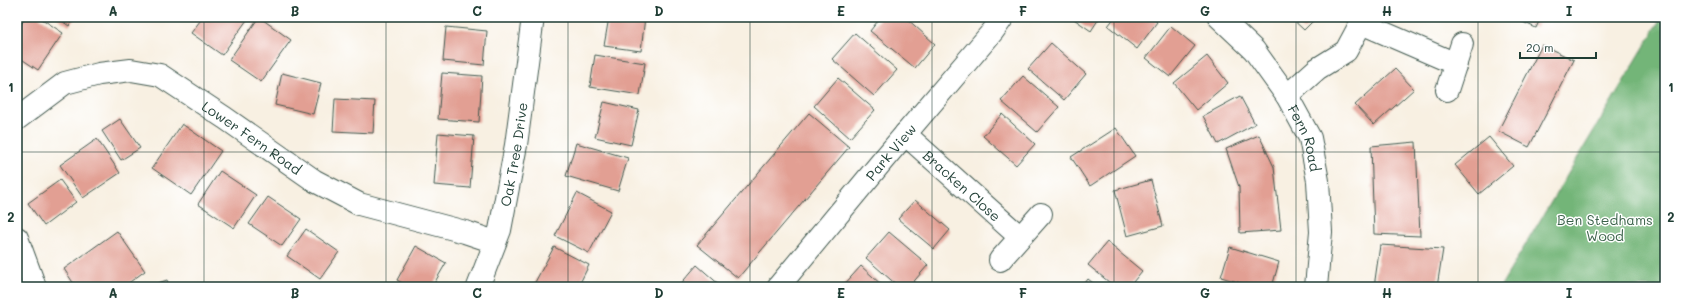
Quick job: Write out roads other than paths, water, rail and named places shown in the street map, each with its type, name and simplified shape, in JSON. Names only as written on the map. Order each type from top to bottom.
[{"type":"street","name":"Oak Tree Drive","points":[[478,287],[500,230],[516,145],[533,17]]},
{"type":"street","name":"Park View","points":[[778,287],[993,31],[1003,17]]},
{"type":"street","name":"Fern Road","points":[[1219,17],[1254,50],[1287,96],[1310,138],[1318,181],[1321,232],[1316,287]]},
{"type":"street","points":[[1287,96],[1317,69],[1346,51],[1362,20],[1459,54],[1447,90]]},
{"type":"street","name":"Lower Fern Road","points":[[19,112],[65,83],[99,74],[131,70],[160,76],[226,118],[315,181],[359,204],[465,232],[495,242]]},
{"type":"street","name":"Bracken Close","points":[[905,134],[1020,237]]},
{"type":"street","points":[[1000,260],[1041,214]]},
{"type":"street","points":[[17,238],[35,287]]},
{"type":"park label","name":"Ben Stedhams Wood","points":[[1605,228]]}]
